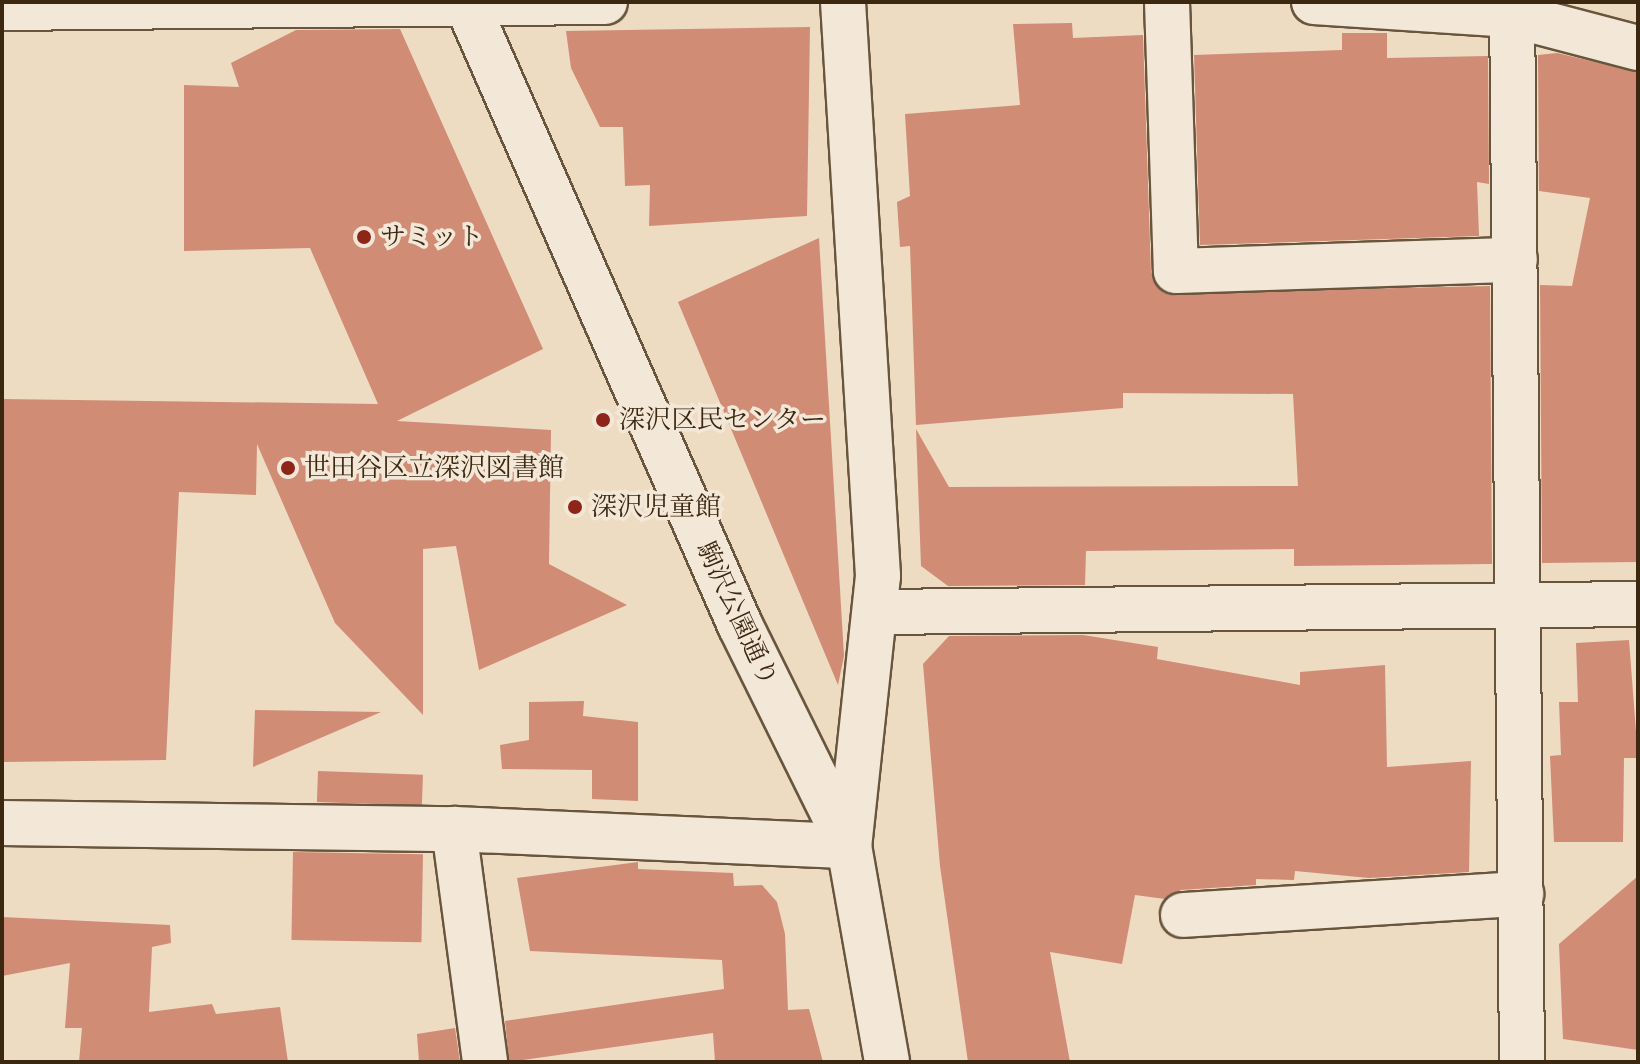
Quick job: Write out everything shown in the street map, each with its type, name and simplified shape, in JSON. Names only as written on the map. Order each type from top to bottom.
[{"type":"street","points":[[2,8],[605,2]]},
{"type":"street","points":[[2,823],[454,829],[849,846],[877,612],[843,2]]},
{"type":"street","points":[[1167,2],[1176,271],[1515,260]]},
{"type":"street","points":[[1314,2],[1512,9],[1638,48]]},
{"type":"street","name":"駒沢公園通り","points":[[466,3],[740,625],[849,846],[887,1062]]},
{"type":"street","points":[[1512,9],[1522,1062]]},
{"type":"street","points":[[877,612],[1518,602],[1638,604]]},
{"type":"street","points":[[454,829],[485,1062]]},
{"type":"street","points":[[1183,915],[1521,894]]},
{"type":"building","points":[[1072,23],[1073,38],[1143,35],[1151,272],[1164,293],[1490,286],[1492,564],[1294,566],[1294,549],[1086,551],[1085,585],[948,586],[921,566],[916,429],[949,487],[1298,486],[1293,394],[1123,393],[1123,408],[916,425],[910,246],[900,247],[897,202],[910,196],[905,114],[1020,105],[1013,24]]},
{"type":"building","points":[[810,27],[807,216],[649,226],[650,185],[625,186],[623,127],[600,127],[571,68],[566,31]]},
{"type":"building","points":[[400,29],[543,349],[397,421],[551,430],[549,564],[627,605],[479,670],[456,546],[423,549],[423,715],[335,623],[257,444],[256,495],[179,492],[166,760],[2,762],[2,399],[378,404],[310,248],[184,251],[184,85],[239,87],[231,63],[296,30]]},
{"type":"building","points":[[1342,33],[1387,33],[1387,58],[1488,56],[1489,184],[1477,182],[1479,236],[1200,245],[1194,55],[1342,50]]},
{"type":"building","points":[[1557,53],[1638,72],[1638,562],[1542,563],[1540,285],[1572,286],[1590,198],[1539,191],[1538,55]]},
{"type":"building","points":[[819,238],[844,656],[838,685],[678,302]]},
{"type":"building","points":[[1083,635],[1158,647],[1157,659],[1300,685],[1300,672],[1385,665],[1387,767],[1471,761],[1469,872],[1369,878],[1295,871],[1294,880],[1256,879],[1256,885],[1181,890],[1165,899],[1135,895],[1122,964],[1050,952],[1070,1062],[968,1062],[940,866],[923,664],[949,636]]},
{"type":"building","points":[[1629,640],[1638,758],[1624,758],[1623,842],[1554,842],[1550,756],[1561,755],[1559,702],[1578,702],[1576,643]]},
{"type":"building","points":[[584,701],[583,716],[638,722],[638,801],[592,799],[592,770],[502,769],[500,745],[529,740],[529,702]]},
{"type":"building","points":[[255,710],[381,712],[253,767]]},
{"type":"building","points":[[318,771],[423,775],[422,806],[317,802]]},
{"type":"building","points":[[293,852],[423,854],[421,942],[291,940]]},
{"type":"building","points":[[638,862],[638,869],[733,873],[734,886],[762,885],[777,902],[785,934],[788,1010],[809,1009],[823,1062],[715,1062],[713,1033],[509,1062],[505,1021],[724,989],[722,960],[530,951],[517,878]]},
{"type":"building","points":[[1638,876],[1638,1050],[1563,1039],[1559,944]]},
{"type":"building","points":[[2,917],[170,925],[171,943],[152,947],[149,1012],[212,1004],[216,1014],[280,1007],[288,1062],[79,1062],[82,1028],[65,1028],[70,963],[2,976]]},
{"type":"building","points":[[455,1028],[460,1062],[419,1062],[417,1034]]},
{"type":"place","name":"サミット","points":[[364,237]]},
{"type":"place","name":"深沢区民センター","points":[[603,420]]},
{"type":"place","name":"世田谷区立深沢図書館","points":[[288,468]]},
{"type":"place","name":"深沢児童館","points":[[575,507]]}]
